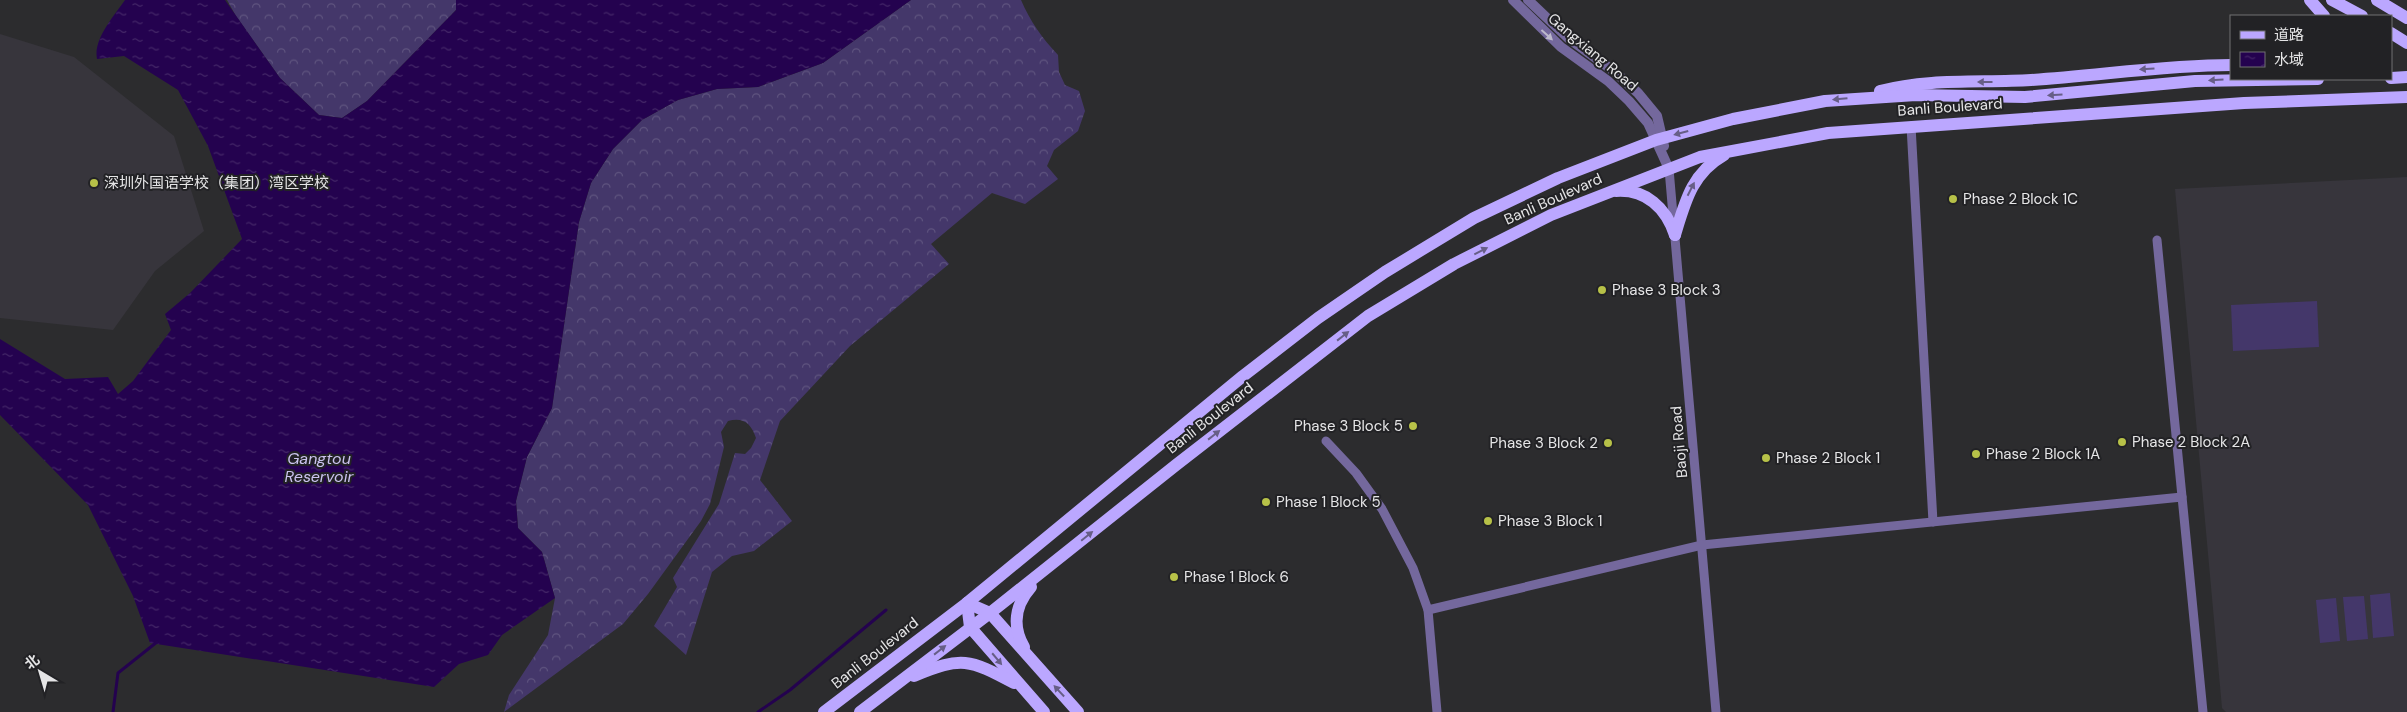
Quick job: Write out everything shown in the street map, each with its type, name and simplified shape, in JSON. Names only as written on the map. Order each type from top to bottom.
[{"type":"main road","points":[[2310,0],[2323,15]]},
{"type":"main road","points":[[2332,0],[2360,15]]},
{"type":"main road","points":[[2377,0],[2407,17]]},
{"type":"main road","points":[[2392,34],[2407,43]]},
{"type":"main road","points":[[1858,98],[1904,85],[2030,80],[2130,70],[2230,65]]},
{"type":"main road","points":[[2392,78],[2407,77]]},
{"type":"main road","name":"Banli Boulevard","points":[[824,712],[967,603],[1243,376],[1318,318],[1385,272],[1474,218],[1558,178],[1659,139],[1742,117],[1825,101],[1916,95],[2025,97],[2195,81],[2256,80]]},
{"type":"main road","name":"Banli Boulevard","points":[[860,712],[970,627],[990,614],[1368,316],[1472,255],[1551,215],[1700,156],[1828,133],[2244,103],[2407,97]]},
{"type":"main road","points":[[2382,99],[2407,104]]},
{"type":"main road","points":[[1675,235],[1687,195],[1696,178],[1709,164],[1734,150]]},
{"type":"main road","points":[[1610,192],[1638,193],[1652,200],[1662,209],[1670,221],[1675,235]]},
{"type":"main road","points":[[1040,671],[1020,640],[1016,619],[1022,599],[1049,567]]},
{"type":"main road","points":[[967,603],[990,614],[1078,712]]},
{"type":"main road","points":[[967,603],[970,627],[1044,712]]},
{"type":"main road","points":[[896,684],[940,665],[957,662],[982,666],[1021,687]]},
{"type":"street","name":"Gangxiang Road","points":[[1513,0],[1561,47],[1608,81],[1629,100],[1659,139]]},
{"type":"street","name":"Gangxiang Road","points":[[1528,0],[1568,38],[1614,72],[1638,93],[1657,116],[1659,139],[1669,169]]},
{"type":"street","points":[[1911,126],[1933,522]]},
{"type":"street","name":"Baoji Road","points":[[1669,169],[1716,712]]},
{"type":"street","points":[[2157,240],[2203,712]]},
{"type":"street","points":[[1326,441],[1356,473],[1382,509],[1413,568],[1428,610],[1437,712]]},
{"type":"street","points":[[1428,610],[1702,545],[2182,497]]},
{"type":"shaded area","name":"深圳外国语学校（集团）湾区学校","points":[[0,34],[74,57],[174,136],[204,231],[155,271],[113,330],[0,318]]},
{"type":"shaded area","points":[[2407,177],[2407,712],[2226,712],[2222,708],[2175,189]]},
{"type":"green space","points":[[227,0],[456,0],[456,10],[367,101],[342,118],[319,115],[280,78],[236,16]]},
{"type":"green space","points":[[911,0],[1021,0],[1037,29],[1058,55],[1059,72],[1065,85],[1079,91],[1085,111],[1078,131],[1054,150],[1047,166],[1058,179],[1025,204],[992,193],[931,244],[949,264],[850,346],[780,421],[760,480],[792,521],[754,551],[732,556],[712,572],[686,655],[654,626],[677,587],[673,578],[719,504],[735,453],[745,454],[751,448],[756,438],[752,428],[746,422],[738,420],[728,421],[721,432],[724,447],[710,504],[701,521],[648,594],[623,624],[504,712],[509,695],[548,635],[555,598],[542,552],[518,528],[516,501],[527,457],[552,408],[579,222],[591,183],[613,149],[642,120],[678,100],[717,89],[758,87],[823,63]]},
{"type":"green space","points":[[2317,301],[2319,347],[2233,351],[2231,305]]},
{"type":"green space","points":[[2390,593],[2394,636],[2373,638],[2370,595]]},
{"type":"green space","points":[[2364,596],[2368,639],[2347,641],[2343,597]]},
{"type":"green space","points":[[2336,598],[2340,641],[2320,643],[2316,600]]},
{"type":"water","name":"Gangtou Reservoir","points":[[125,0],[225,0],[280,78],[319,115],[342,118],[367,101],[456,10],[456,0],[911,0],[823,63],[758,87],[717,89],[678,100],[642,120],[613,149],[591,183],[579,222],[552,408],[527,457],[516,501],[518,528],[542,552],[555,598],[502,635],[488,655],[459,664],[434,687],[150,643],[133,596],[88,505],[0,415],[0,339],[65,379],[108,377],[118,394],[133,381],[171,330],[165,314],[190,293],[242,239],[208,146],[178,90],[124,56],[97,59],[98,44],[101,36]]},
{"type":"waterway","points":[[758,712],[790,690],[886,610]]},
{"type":"waterway","points":[[113,712],[118,673],[157,642]]},
{"type":"place","name":"深圳外国语学校（集团）湾区学校","points":[[94,183]]},
{"type":"place","name":"Phase 2 Block 1C","points":[[1953,199]]},
{"type":"place","name":"Phase 3 Block 3","points":[[1602,290]]},
{"type":"place","name":"Phase 3 Block 5","points":[[1413,426]]},
{"type":"place","name":"Phase 2 Block 2A","points":[[2122,442]]},
{"type":"place","name":"Phase 3 Block 2","points":[[1608,443]]},
{"type":"place","name":"Phase 2 Block 1A","points":[[1976,454]]},
{"type":"place","name":"Phase 2 Block 1","points":[[1766,458]]},
{"type":"place","name":"Phase 1 Block 5","points":[[1266,502]]},
{"type":"place","name":"Phase 3 Block 1","points":[[1488,521]]},
{"type":"place","name":"Phase 1 Block 6","points":[[1174,577]]}]
